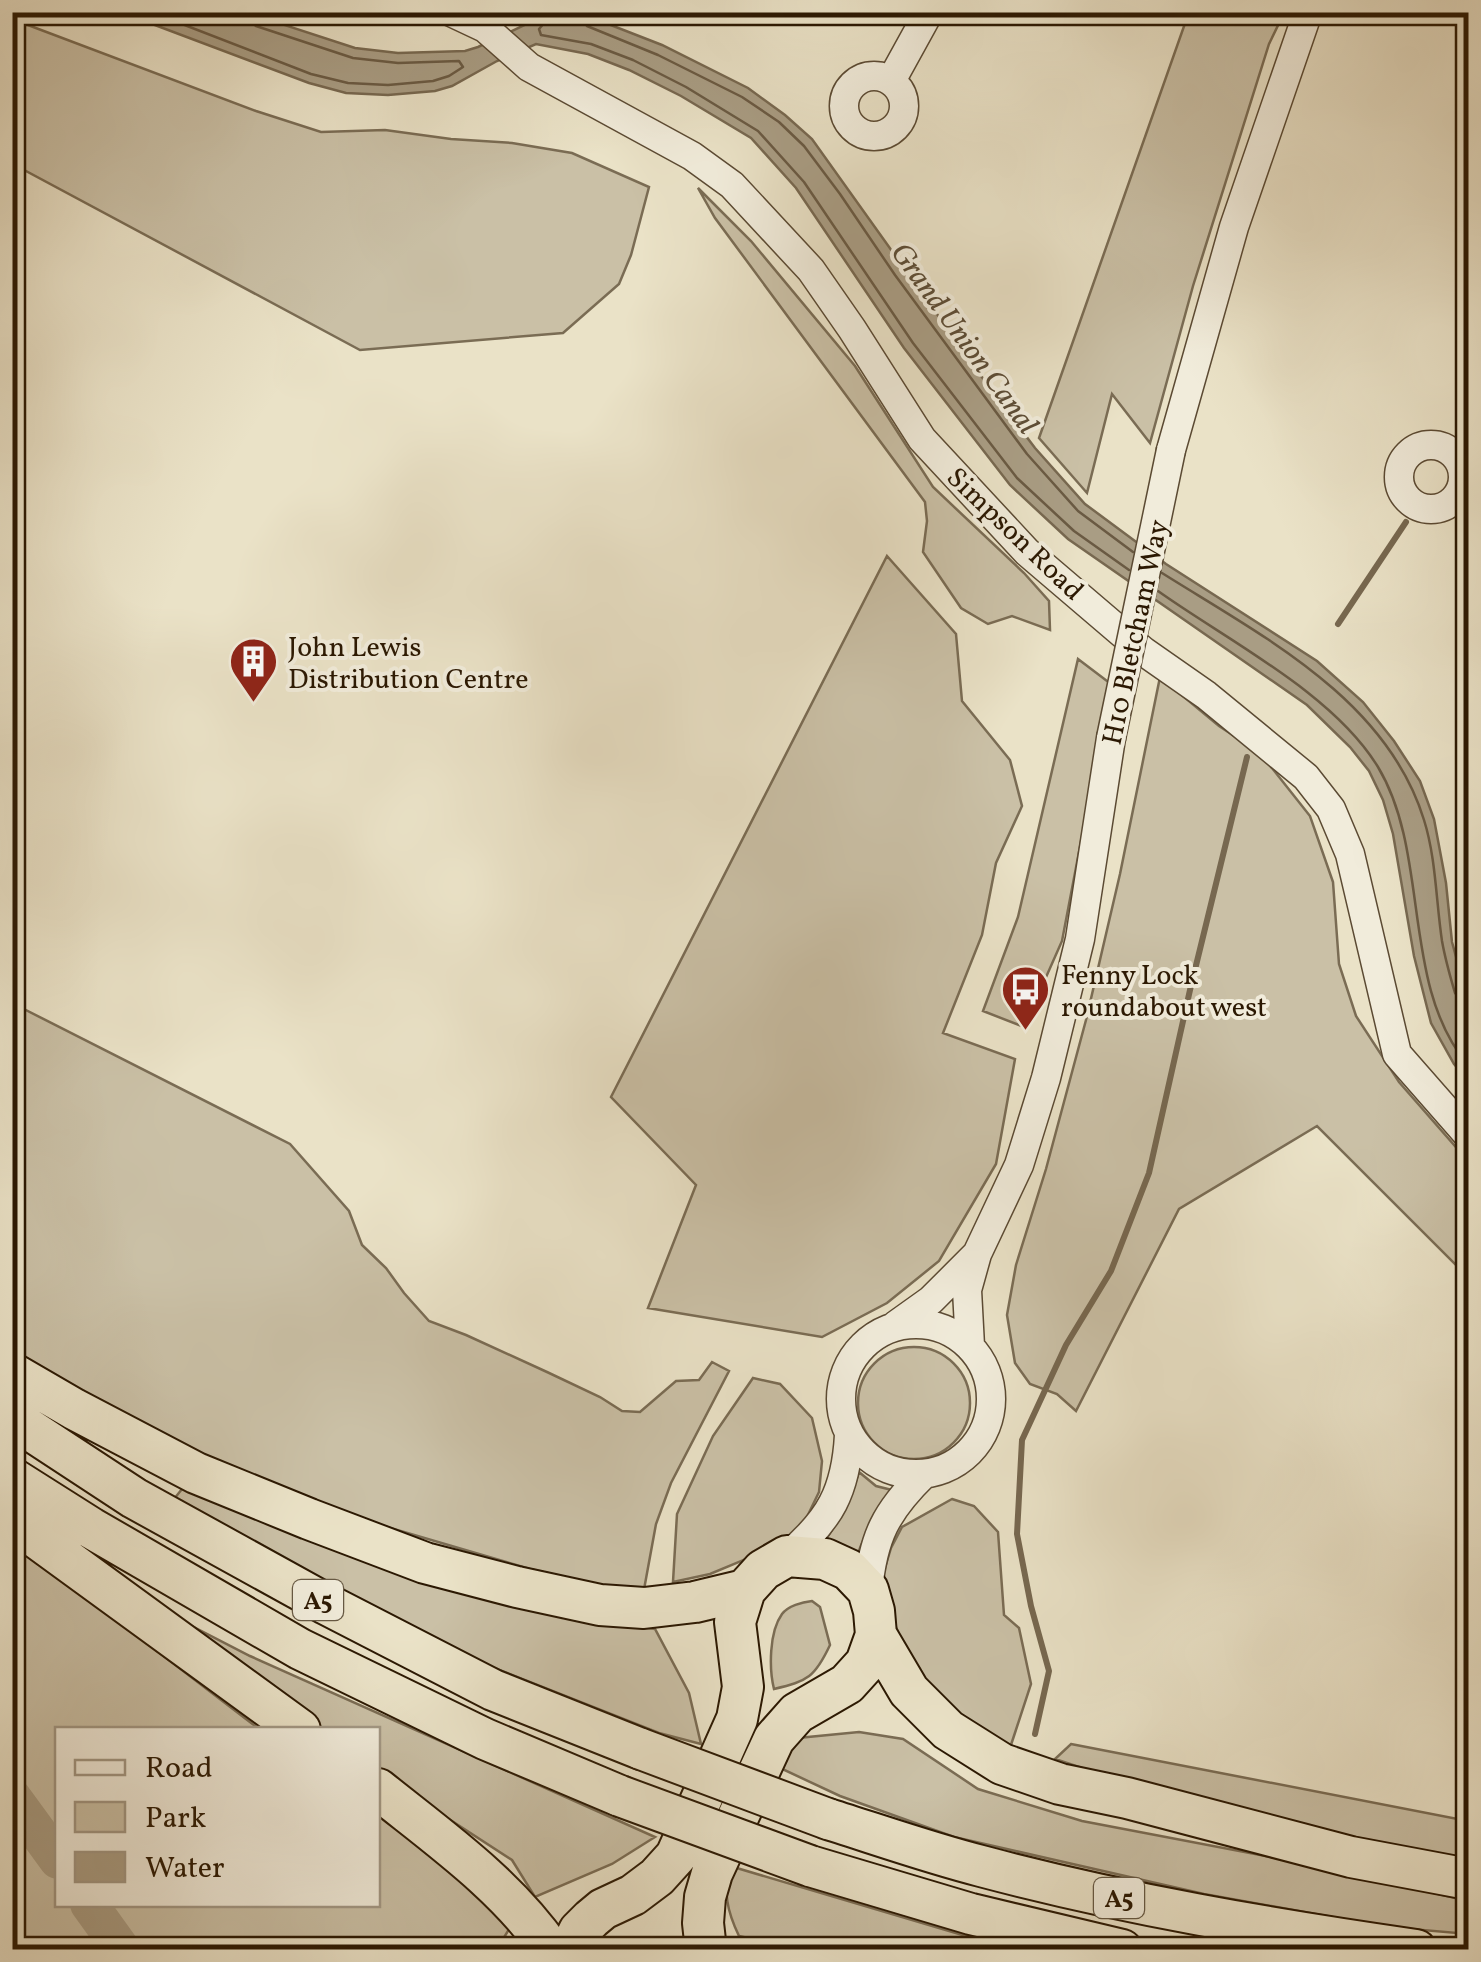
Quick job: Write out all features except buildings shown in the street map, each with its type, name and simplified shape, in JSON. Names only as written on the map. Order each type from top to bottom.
[{"type":"highway","points":[[12,1372],[196,1473],[424,1563],[600,1605],[644,1608],[695,1602],[745,1590]]},
{"type":"highway","name":"A5","points":[[12,1418],[134,1498],[326,1604],[493,1690],[641,1749],[828,1819],[980,1866],[1276,1930],[1416,1950]]},
{"type":"highway","name":"A5","points":[[12,1478],[300,1649],[485,1738],[620,1796],[810,1866],[971,1914],[1122,1950]]},
{"type":"highway","points":[[12,1520],[296,1727]]},
{"type":"highway","points":[[380,1791],[487,1877],[545,1935],[579,1931],[603,1910],[634,1895],[676,1856],[737,1719],[743,1687],[736,1622],[745,1590],[763,1570],[787,1556],[825,1560],[849,1570],[868,1590],[874,1611],[876,1635],[866,1663],[847,1684],[797,1714],[774,1739],[712,1873],[705,1897],[706,1950]]},
{"type":"highway","points":[[876,1635],[910,1691],[948,1730],[1002,1764],[1060,1784],[1351,1857],[1468,1879]]},
{"type":"street","name":"Simpson Road","points":[[451,12],[485,28],[529,67],[692,156],[732,185],[811,270],[922,439],[1028,552],[1144,651],[1206,695],[1306,777],[1331,809],[1350,854],[1397,1054],[1468,1135]]},
{"type":"street","points":[[891,82],[929,12]]},
{"type":"street","name":"H10 Bletcham Way","points":[[970,1346],[967,1290],[978,1254],[1019,1165],[1046,1078],[1080,939],[1111,738],[1171,450],[1234,227],[1308,12]]},
{"type":"street","name":"H10 Bletcham Way","points":[[894,1326],[931,1300],[978,1254]]},
{"type":"street","points":[[914,1323],[954,1333],[970,1346],[990,1383],[987,1424],[977,1443],[944,1469],[924,1474],[902,1473],[880,1466],[849,1435],[841,1412],[844,1376],[863,1345],[894,1326],[914,1323]]},
{"type":"street","points":[[787,1556],[812,1535],[830,1508],[845,1472],[849,1435]]},
{"type":"street","points":[[868,1590],[871,1559],[883,1526],[900,1497],[924,1474]]},
{"type":"green space","points":[[1189,12],[1284,13],[1269,44],[1193,286],[1150,443],[1112,394],[1087,493],[1039,438]]},
{"type":"green space","points":[[12,19],[321,132],[385,130],[572,153],[649,187],[631,255],[619,284],[563,333],[360,350],[13,164]]},
{"type":"green space","points":[[698,188],[751,241],[855,366],[933,487],[1049,601],[1050,630],[1012,616],[988,624],[961,608],[923,552],[925,502],[715,218]]},
{"type":"green space","points":[[887,556],[956,634],[962,701],[1010,760],[1022,806],[996,863],[982,935],[943,1033],[1015,1059],[996,1164],[939,1261],[887,1303],[822,1337],[648,1308],[696,1185],[611,1097]]},
{"type":"green space","points":[[1078,659],[1111,684],[1062,941],[1024,1027],[983,1011],[1018,917]]},
{"type":"green space","points":[[1160,677],[1219,726],[1260,753],[1310,816],[1333,882],[1339,964],[1356,1016],[1399,1082],[1468,1161],[1468,1277],[1317,1126],[1179,1209],[1076,1411],[1057,1394],[1030,1384],[1015,1363],[1007,1315],[1016,1265],[1086,1020]]},
{"type":"green space","points":[[12,1003],[290,1144],[349,1211],[362,1245],[429,1321],[547,1372],[622,1411],[640,1412],[676,1381],[699,1380],[712,1362],[729,1371],[671,1483],[656,1524],[643,1595],[530,1569],[285,1497],[42,1370],[13,1350]]},
{"type":"green space","points":[[914,1347],[936,1351],[954,1363],[966,1381],[970,1403],[966,1425],[954,1443],[936,1455],[914,1459],[892,1455],[874,1443],[862,1425],[858,1403],[862,1381],[874,1363],[892,1351]]},
{"type":"green space","points":[[753,1378],[780,1384],[812,1418],[822,1461],[819,1492],[806,1519],[782,1544],[710,1574],[673,1582],[677,1514],[713,1436]]},
{"type":"green space","points":[[859,1472],[876,1486],[896,1491],[870,1527],[853,1568],[816,1554],[841,1515]]},
{"type":"green space","points":[[182,1489],[207,1489],[548,1612],[655,1629],[689,1693],[701,1744],[659,1733],[477,1661],[384,1615],[174,1499]]},
{"type":"green space","points":[[952,1499],[974,1506],[998,1532],[1004,1615],[1019,1628],[1031,1684],[1010,1748],[945,1706],[908,1658],[878,1591],[902,1527]]},
{"type":"green space","points":[[12,1540],[256,1727],[55,1727],[55,1907],[380,1907],[380,1816],[451,1868],[511,1926],[497,1949],[13,1949]]},
{"type":"green space","points":[[812,1601],[820,1607],[830,1645],[809,1676],[774,1689],[771,1651],[778,1622],[788,1609]]},
{"type":"green space","points":[[151,1605],[250,1656],[655,1837],[612,1864],[535,1897],[512,1860],[380,1774],[380,1727],[316,1727]]},
{"type":"green space","points":[[859,1732],[903,1739],[978,1789],[1082,1821],[1328,1868],[1468,1901],[1468,1934],[1388,1927],[1204,1894],[954,1837],[840,1796],[778,1767],[798,1738]]},
{"type":"green space","points":[[1071,1744],[1468,1821],[1468,1863],[1139,1787],[1055,1759]]},
{"type":"green space","points":[[730,1866],[976,1939],[1026,1949],[798,1949],[739,1936],[727,1901]]},
{"type":"water","points":[[123,13],[248,13],[355,48],[398,53],[465,51],[531,22],[541,13],[580,13],[662,45],[748,88],[785,115],[812,139],[989,387],[1035,448],[1085,504],[1166,564],[1317,661],[1363,702],[1394,741],[1420,781],[1434,819],[1452,942],[1468,1001],[1468,1080],[1454,1064],[1431,1023],[1414,956],[1393,834],[1369,771],[1307,705],[1068,539],[1010,485],[904,348],[796,188],[751,138],[681,96],[588,54],[536,44],[435,91],[346,93],[309,83]]},
{"type":"waterway","points":[[1338,624],[1406,522]]},
{"type":"waterway","points":[[1035,1734],[1049,1671],[1017,1534],[1022,1440],[1066,1345],[1111,1271],[1149,1173],[1247,757]]},
{"type":"waterway","points":[[12,1797],[55,1856]]},
{"type":"waterway","points":[[91,1907],[122,1950]]},
{"type":"place","name":"John Lewis Distribution Centre","points":[[253,704]]},
{"type":"place","name":"Fenny Lock roundabout west","points":[[1026,1032]]},
{"type":"water label","name":"Grand Union Canal","points":[[965,338]]}]
